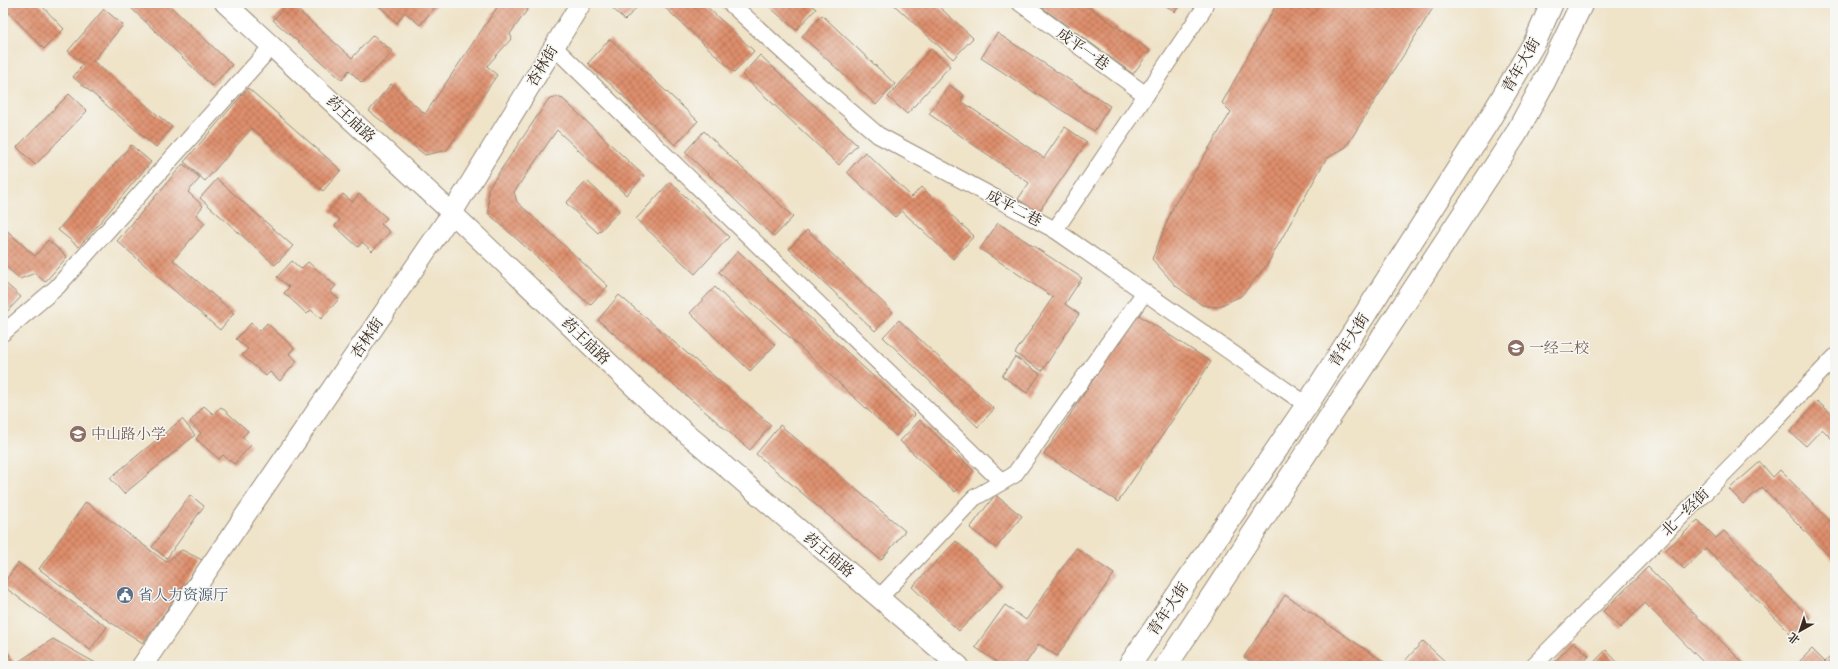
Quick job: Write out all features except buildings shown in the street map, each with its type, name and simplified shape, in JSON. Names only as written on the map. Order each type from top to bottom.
[{"type":"main road","name":"青年大街","points":[[1129,666],[1307,406],[1489,120],[1536,40],[1552,3]]},
{"type":"main road","name":"青年大街","points":[[1166,666],[1516,134],[1545,80],[1582,3]]},
{"type":"street","name":"药王庙路","points":[[225,3],[452,213],[652,404],[959,666]]},
{"type":"street","name":"杏林街","points":[[142,666],[452,213],[581,3]]},
{"type":"street","name":"成平二巷","points":[[730,3],[813,79],[878,135],[1055,230],[1146,292],[1307,406]]},
{"type":"street","name":"成平一巷","points":[[1020,3],[1146,95]]},
{"type":"street","points":[[1055,230],[1203,10],[1205,3]]},
{"type":"street","points":[[3,333],[57,287],[272,46]]},
{"type":"street","points":[[554,47],[1002,482]]},
{"type":"street","points":[[879,598],[974,498],[1014,475],[1146,292]]},
{"type":"street","name":"北一经街","points":[[1533,666],[1737,460],[1835,357]]},
{"type":"place","name":"一经二校","points":[[1516,348]]},
{"type":"place","name":"中山路小学","points":[[78,434]]},
{"type":"place","name":"省人力资源厅","points":[[125,595]]}]
